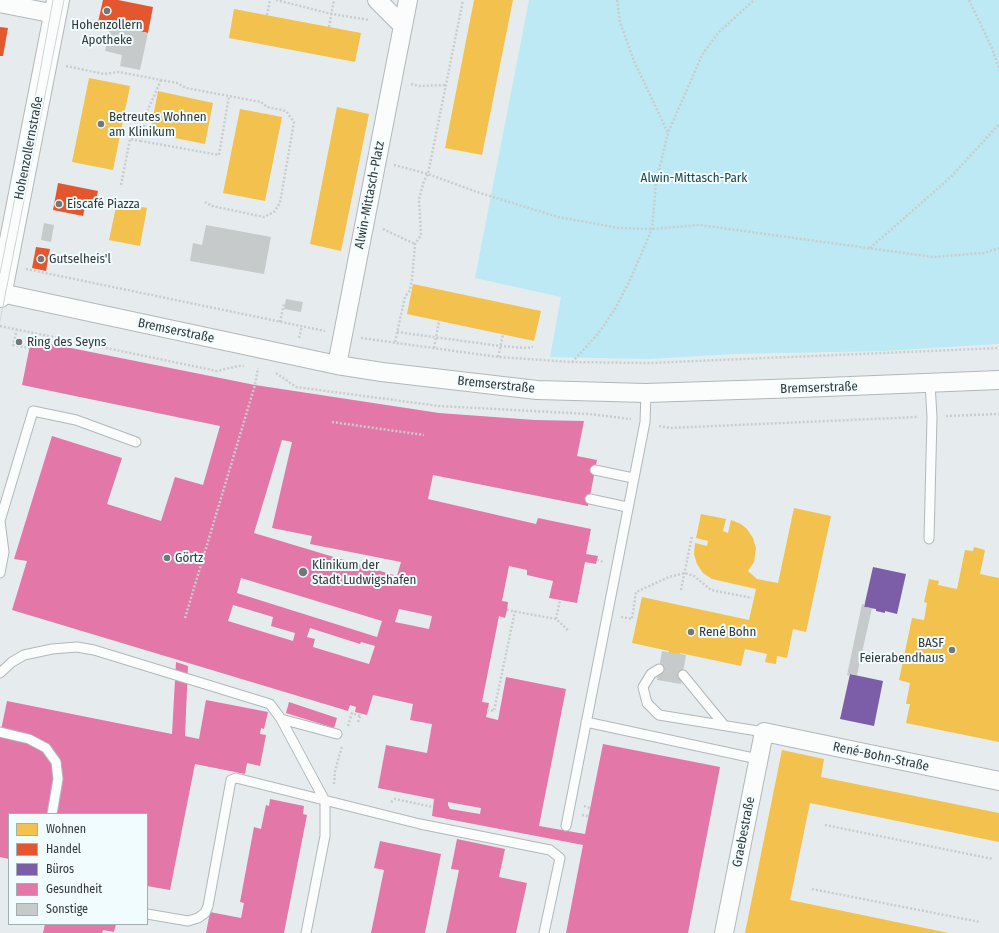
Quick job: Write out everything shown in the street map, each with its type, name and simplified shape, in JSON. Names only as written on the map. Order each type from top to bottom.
[{"type":"street","points":[[377,0],[403,26]]},
{"type":"street","name":"Alwin-Mittasch-Platz","points":[[337,365],[408,0]]},
{"type":"street","points":[[0,3],[57,7]]},
{"type":"street","name":"Hohenzollernstraße","points":[[0,295],[57,7]]},
{"type":"street","name":"Bremserstraße","points":[[0,295],[337,365],[382,372],[537,390],[646,393],[999,380]]},
{"type":"street","name":"Graebestraße","points":[[724,933],[764,732]]},
{"type":"street","name":"René-Bohn-Straße","points":[[764,732],[999,781]]},
{"type":"lane","points":[[929,540],[932,417],[930,383]]},
{"type":"lane","points":[[566,826],[644,422],[646,393]]},
{"type":"lane","points":[[0,573],[4,552],[0,521],[33,412],[76,420],[136,442]]},
{"type":"lane","points":[[595,470],[633,478]]},
{"type":"lane","points":[[590,499],[628,507]]},
{"type":"lane","points":[[0,673],[12,662],[24,655],[38,651],[71,647],[94,650],[270,704],[281,719],[325,801],[325,836],[306,933]]},
{"type":"lane","points":[[659,669],[651,674],[644,688],[646,703],[659,715],[764,732]]},
{"type":"lane","points":[[683,674],[724,725]]},
{"type":"lane","points":[[281,719],[337,734]]},
{"type":"lane","points":[[586,722],[758,759]]},
{"type":"lane","points":[[0,732],[29,739],[46,748],[56,762],[58,779],[52,813]]},
{"type":"lane","points":[[148,914],[188,920],[198,918],[205,913],[208,906],[231,780],[236,778],[420,824],[550,850],[560,858],[544,933]]},
{"type":"path","points":[[267,15],[270,0]]},
{"type":"path","points":[[276,0],[332,14],[403,26]]},
{"type":"path","points":[[329,26],[334,0]]},
{"type":"path","points":[[395,342],[405,297],[410,290],[412,280],[415,244],[420,235],[419,199],[424,181],[428,174],[462,0]]},
{"type":"path","points":[[617,0],[620,22],[634,62],[668,133]]},
{"type":"path","points":[[571,362],[598,334],[615,309],[630,280],[652,229],[656,183],[668,133],[702,55],[718,33],[754,0]]},
{"type":"path","points":[[969,0],[992,48],[999,69]]},
{"type":"path","points":[[46,62],[104,74],[119,72],[161,80],[186,88],[261,102],[267,107],[286,111],[294,122],[280,203],[274,212],[264,217],[212,206],[205,202]]},
{"type":"path","points":[[141,141],[147,112],[161,80]]},
{"type":"path","points":[[393,80],[419,86],[446,85]]},
{"type":"path","points":[[121,185],[130,139],[219,155],[229,96]]},
{"type":"path","points":[[869,248],[952,176],[999,124]]},
{"type":"path","points":[[377,160],[428,174],[478,192],[558,217],[619,228],[652,229],[700,225],[933,257],[984,253],[999,248]]},
{"type":"path","points":[[365,223],[379,227],[415,244]]},
{"type":"path","points":[[6,265],[343,335],[498,358],[571,362],[650,363],[999,348]]},
{"type":"path","points":[[280,322],[284,304]]},
{"type":"path","points":[[434,348],[439,321]]},
{"type":"path","points":[[17,329],[13,345],[29,348]]},
{"type":"path","points":[[397,332],[500,346],[526,348],[534,347]]},
{"type":"path","points":[[498,358],[503,334]]},
{"type":"path","points":[[185,618],[255,385],[258,366]]},
{"type":"path","points":[[332,422],[424,435]]},
{"type":"path","points":[[681,590],[692,536]]},
{"type":"path","points":[[632,619],[636,592],[669,577],[685,574],[694,576],[711,590],[752,598]]},
{"type":"path","points":[[556,619],[560,600]]},
{"type":"path","points":[[507,610],[556,619],[569,631]]},
{"type":"path","points":[[487,710],[494,711],[515,611]]},
{"type":"path","points":[[358,722],[361,714]]},
{"type":"path","points":[[825,825],[993,859]]},
{"type":"path","points":[[812,889],[980,922]]},
{"type":"green space","name":"Alwin-Mittasch-Park","points":[[529,0],[999,0],[999,344],[883,351],[735,354],[649,359],[550,357],[561,297],[475,278]]},
{"type":"building: Wohnen","points":[[474,0],[513,0],[482,155],[445,148]]},
{"type":"building: Wohnen","points":[[234,9],[361,33],[355,62],[229,38]]},
{"type":"building: Wohnen","name":"Betreutes Wohnen am Klinikum","points":[[89,78],[130,86],[113,170],[72,162]]},
{"type":"building: Wohnen","points":[[158,91],[213,103],[205,144],[150,133]]},
{"type":"building: Wohnen","points":[[337,107],[369,114],[341,251],[310,244]]},
{"type":"building: Wohnen","points":[[240,109],[282,117],[265,201],[223,193]]},
{"type":"building: Wohnen","points":[[117,202],[147,208],[140,246],[109,240]]},
{"type":"building: Wohnen","points":[[413,284],[541,311],[534,341],[407,314]]},
{"type":"building: Wohnen","points":[[794,508],[831,516],[806,632],[793,629],[787,658],[777,656],[776,664],[765,662],[767,654],[745,649],[741,666],[680,653],[677,660],[668,657],[669,651],[632,643],[642,597],[749,620],[756,589],[712,579],[703,573],[697,564],[694,554],[695,543],[707,546],[708,541],[696,538],[701,514],[726,519],[723,531],[728,533],[731,520],[741,524],[747,529],[753,538],[756,548],[754,562],[748,571],[757,579],[778,583]]},
{"type":"building: Wohnen","name":"BASF Feierabendhaus","points":[[974,547],[985,550],[980,574],[999,578],[999,742],[906,723],[910,704],[906,704],[910,683],[899,680],[912,618],[924,620],[927,603],[924,602],[929,579],[939,581],[938,585],[957,589],[965,550],[973,551]]},
{"type":"building: Wohnen","points":[[782,750],[824,759],[821,777],[999,813],[999,842],[810,803],[790,900],[949,933],[745,933]]},
{"type":"building: Handel","points":[[103,0],[118,0],[153,7],[148,33],[98,22]]},
{"type":"building: Handel","points":[[0,27],[8,28],[3,56],[0,56]]},
{"type":"building: Handel","points":[[58,183],[98,191],[95,205],[86,203],[83,216],[53,210]]},
{"type":"building: Handel","name":"Gutselheis'l","points":[[36,247],[50,249],[46,271],[32,268]]},
{"type":"building: Büros","points":[[873,567],[906,574],[897,614],[885,611],[885,613],[876,611],[876,609],[864,607]]},
{"type":"building: Büros","points":[[850,674],[883,681],[874,726],[840,719]]},
{"type":"building: Gesundheit","points":[[31,340],[255,385],[439,413],[535,420],[584,421],[577,456],[597,460],[588,506],[433,475],[428,499],[536,524],[538,518],[591,529],[586,554],[598,556],[596,564],[585,562],[577,603],[549,598],[553,581],[527,575],[527,570],[509,566],[502,601],[508,602],[507,610],[505,618],[499,616],[482,702],[489,703],[486,717],[498,720],[506,677],[566,689],[539,826],[585,834],[603,744],[720,767],[688,933],[566,933],[583,845],[432,816],[434,799],[378,788],[386,745],[427,753],[432,724],[410,720],[413,704],[373,695],[367,715],[355,712],[356,707],[350,705],[348,711],[12,610],[27,561],[14,559],[52,436],[122,458],[107,504],[161,521],[175,477],[203,485],[220,426],[22,385]],"holes":[[[282,440],[292,442],[272,528],[312,536],[310,544],[401,562],[397,576],[254,533]],[[241,578],[382,621],[377,637],[237,593]],[[233,605],[273,617],[271,626],[295,633],[293,641],[228,621]],[[399,609],[432,616],[429,629],[395,622]],[[310,628],[360,644],[361,642],[375,646],[369,664],[313,647],[315,639],[307,637]],[[448,802],[481,808],[480,814],[450,809]]]},
{"type":"building: Gesundheit","points":[[176,662],[188,666],[185,736],[199,739],[206,700],[268,712],[264,729],[261,728],[260,734],[266,735],[260,766],[247,763],[245,774],[195,764],[170,890],[148,886],[148,813],[8,813],[8,859],[0,857],[0,735],[7,701],[172,734]]},
{"type":"building: Gesundheit","points":[[289,702],[337,718],[334,728],[286,713]]},
{"type":"building: Gesundheit","points":[[270,799],[304,806],[303,814],[307,815],[284,933],[206,933],[210,912],[241,918],[244,903],[240,902],[254,827],[261,829],[266,805],[269,806]]},
{"type":"building: Gesundheit","points":[[457,839],[505,849],[499,877],[527,883],[516,933],[446,933],[459,870],[451,869]]},
{"type":"building: Gesundheit","points":[[380,841],[441,854],[425,933],[371,933],[384,870],[374,868]]},
{"type":"building: Gesundheit","points":[[45,925],[116,925],[114,932],[103,930],[102,933],[43,933]]},
{"type":"building: Sonstige","points":[[110,25],[148,33],[140,70],[120,66],[122,55],[105,51]]},
{"type":"building: Sonstige","points":[[44,223],[54,225],[51,242],[41,240]]},
{"type":"building: Sonstige","points":[[206,225],[271,237],[264,274],[190,261],[193,243],[202,245]]},
{"type":"building: Sonstige","points":[[286,299],[303,302],[301,312],[284,309]]},
{"type":"building: Sonstige","points":[[862,604],[865,604],[864,607],[872,608],[857,675],[850,674],[850,676],[847,675]]},
{"type":"building: Sonstige","points":[[662,651],[686,655],[681,684],[657,680]]},
{"type":"tram line","points":[[0,273],[53,0]]},
{"type":"tram line","points":[[0,321],[64,0]]},
{"type":"place","name":"Hohenzollern Apotheke","points":[[107,11]]},
{"type":"place","name":"Betreutes Wohnen am Klinikum","points":[[101,124]]},
{"type":"place","name":"Eiscafé Piazza","points":[[59,204]]},
{"type":"place","name":"Gutselheis'l","points":[[41,259]]},
{"type":"place","name":"Ring des Seyns","points":[[19,342]]},
{"type":"place","name":"Görtz","points":[[167,558]]},
{"type":"place","name":"Klinikum der Stadt Ludwigshafen","points":[[303,572]]},
{"type":"place","name":"René Bohn","points":[[691,632]]},
{"type":"place","name":"BASF Feierabendhaus","points":[[952,650]]}]
